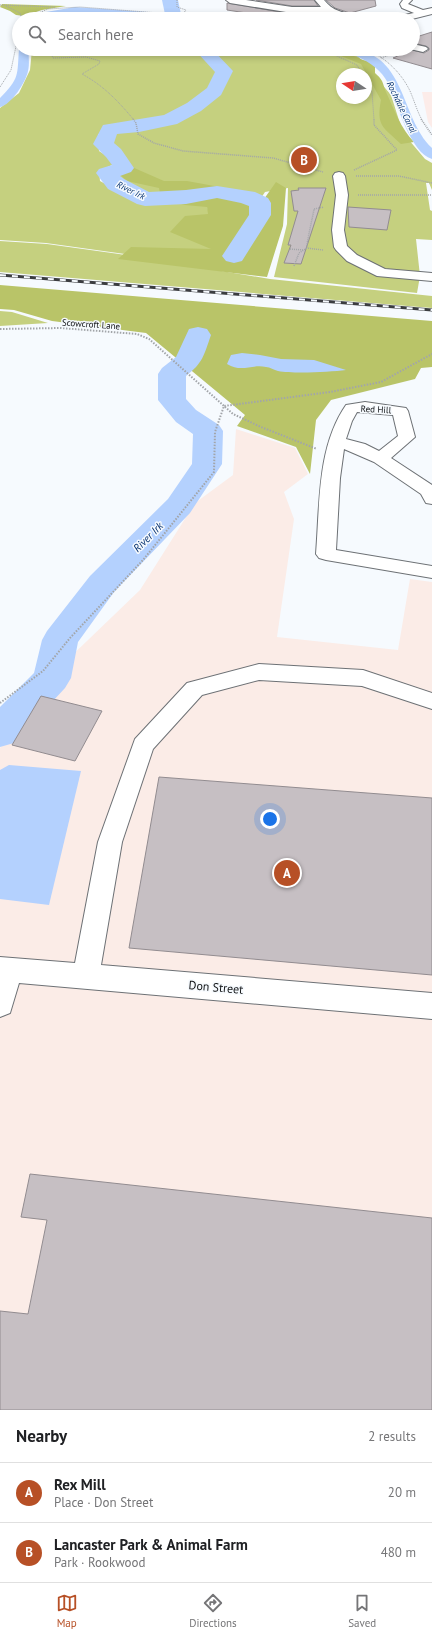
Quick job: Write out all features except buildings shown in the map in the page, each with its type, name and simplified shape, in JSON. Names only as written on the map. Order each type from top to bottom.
[{"type":"street","points":[[230,0],[292,10],[328,9],[337,12]]},
{"type":"street","points":[[319,0],[328,9]]},
{"type":"street","points":[[408,0],[404,4],[405,6],[420,12]]},
{"type":"street","points":[[422,13],[432,11]]},
{"type":"street","points":[[339,176],[342,195],[338,230],[341,247],[344,251],[352,258],[382,273],[432,277]]},
{"type":"street","name":"Red Hill","points":[[335,449],[346,415],[352,408],[365,407],[400,411],[407,437],[380,458]]},
{"type":"street","points":[[432,499],[429,491],[380,458],[359,448],[335,449],[326,554],[432,572]]},
{"type":"street","points":[[86,975],[110,842],[143,745],[195,689],[258,672],[363,678],[432,701]]},
{"type":"street","points":[[0,1004],[4,969]]},
{"type":"street","name":"Don Street","points":[[4,969],[432,1006]]},
{"type":"path","points":[[177,0],[177,7],[186,10],[184,12]]},
{"type":"path","points":[[0,5],[61,8],[87,7],[143,12]]},
{"type":"path","points":[[4,5],[18,12]]},
{"type":"path","points":[[43,12],[61,8]]},
{"type":"path","points":[[0,87],[11,70],[14,56]]},
{"type":"path","points":[[52,56],[53,58],[86,57],[100,61],[99,64],[82,74],[98,83],[119,103],[136,123],[135,128],[138,134],[154,143],[182,151],[273,158],[339,176],[399,176],[432,183]]},
{"type":"path","points":[[337,56],[357,65],[359,68]]},
{"type":"path","points":[[377,56],[391,65],[409,89],[421,119],[432,135]]},
{"type":"path","points":[[381,58],[387,56]]},
{"type":"path","points":[[339,176],[397,150],[374,125],[372,92]]},
{"type":"path","points":[[342,195],[432,195]]},
{"type":"path","points":[[294,266],[299,253],[307,248]]},
{"type":"path","points":[[290,249],[303,250]]},
{"type":"path","name":"Scowcroft Lane","points":[[0,329],[61,328],[137,334],[149,339],[233,414],[260,427],[335,449]]},
{"type":"path","points":[[0,704],[43,671],[70,638],[143,560],[214,472],[215,432],[224,406],[330,392],[381,382],[432,354]]},
{"type":"shaded area","points":[[422,92],[432,92],[432,128],[428,122]]},
{"type":"shaded area","points":[[236,429],[295,448],[308,474],[284,492],[294,519],[277,637],[398,650],[410,579],[432,582],[432,1410],[0,1410],[0,748],[62,665],[140,590],[195,503],[233,475]]},
{"type":"green space","points":[[2,4],[66,6],[36,12],[12,12],[0,7]]},
{"type":"green space","points":[[31,56],[358,56],[368,68],[336,68],[336,104],[372,104],[372,73],[391,95],[403,133],[425,159],[432,163],[432,190],[429,183],[426,183],[430,210],[432,211],[432,240],[416,239],[420,276],[417,293],[274,277],[287,224],[288,188],[265,192],[261,198],[213,190],[166,196],[145,196],[118,183],[111,174],[127,167],[118,153],[106,143],[110,136],[98,134],[99,151],[113,160],[112,165],[99,171],[100,181],[120,192],[155,203],[204,196],[225,268],[46,243],[0,240],[0,108],[19,93],[30,70]]},
{"type":"green space","points":[[341,56],[354,56],[375,63],[375,73],[380,78],[402,125],[409,137],[414,142],[401,144],[382,125],[379,115],[381,100],[372,84],[372,68],[363,68],[361,64]]},
{"type":"green space","points":[[132,167],[164,181],[187,181],[236,190],[264,199],[276,182],[286,188],[283,226],[267,277],[118,259],[131,247],[211,249],[170,232],[185,216],[208,214],[207,207],[185,205],[161,199],[159,188],[127,181],[118,173]]},
{"type":"green space","points":[[0,241],[47,244],[119,254],[270,279],[432,296],[432,308],[0,272]]},
{"type":"green space","points":[[0,285],[432,321],[432,367],[421,368],[415,379],[331,400],[316,420],[310,474],[296,447],[237,426],[245,415],[146,333],[52,321],[14,310],[0,309]]},
{"type":"green space","points":[[0,311],[12,312],[48,323],[0,326]]},
{"type":"water","points":[[242,353],[281,359],[314,360],[346,370],[293,372],[278,371],[269,367],[261,366],[237,368],[227,364],[231,355]]},
{"type":"water","points":[[9,765],[81,771],[49,905],[0,899],[0,770]]},
{"type":"waterway","name":"River Irk","points":[[170,0],[173,12]]},
{"type":"waterway","name":"Rochdale Canal","points":[[58,12],[75,10],[111,12]]},
{"type":"waterway","name":"Rochdale Canal","points":[[0,104],[12,91],[22,76],[24,56]]},
{"type":"waterway","name":"River Irk","points":[[209,56],[224,71],[215,91],[194,107],[170,120],[139,126],[110,129],[103,144],[114,153],[124,168],[106,173],[116,184],[145,199],[186,197],[217,192],[247,197],[260,203],[260,215],[234,256]]},
{"type":"waterway","name":"Rochdale Canal","points":[[365,56],[374,61],[386,72],[398,93],[411,127],[423,147],[432,155]]},
{"type":"waterway","name":"River Irk","points":[[0,732],[52,678],[60,640],[102,584],[179,506],[207,464],[208,431],[186,416],[172,400],[172,374],[188,361],[198,335]]},
{"type":"railway","points":[[0,275],[432,310]]},
{"type":"place","name":"Lancaster Park & Animal Farm","points":[[304,160]]},
{"type":"place","name":"Rex Mill","points":[[287,873]]}]
